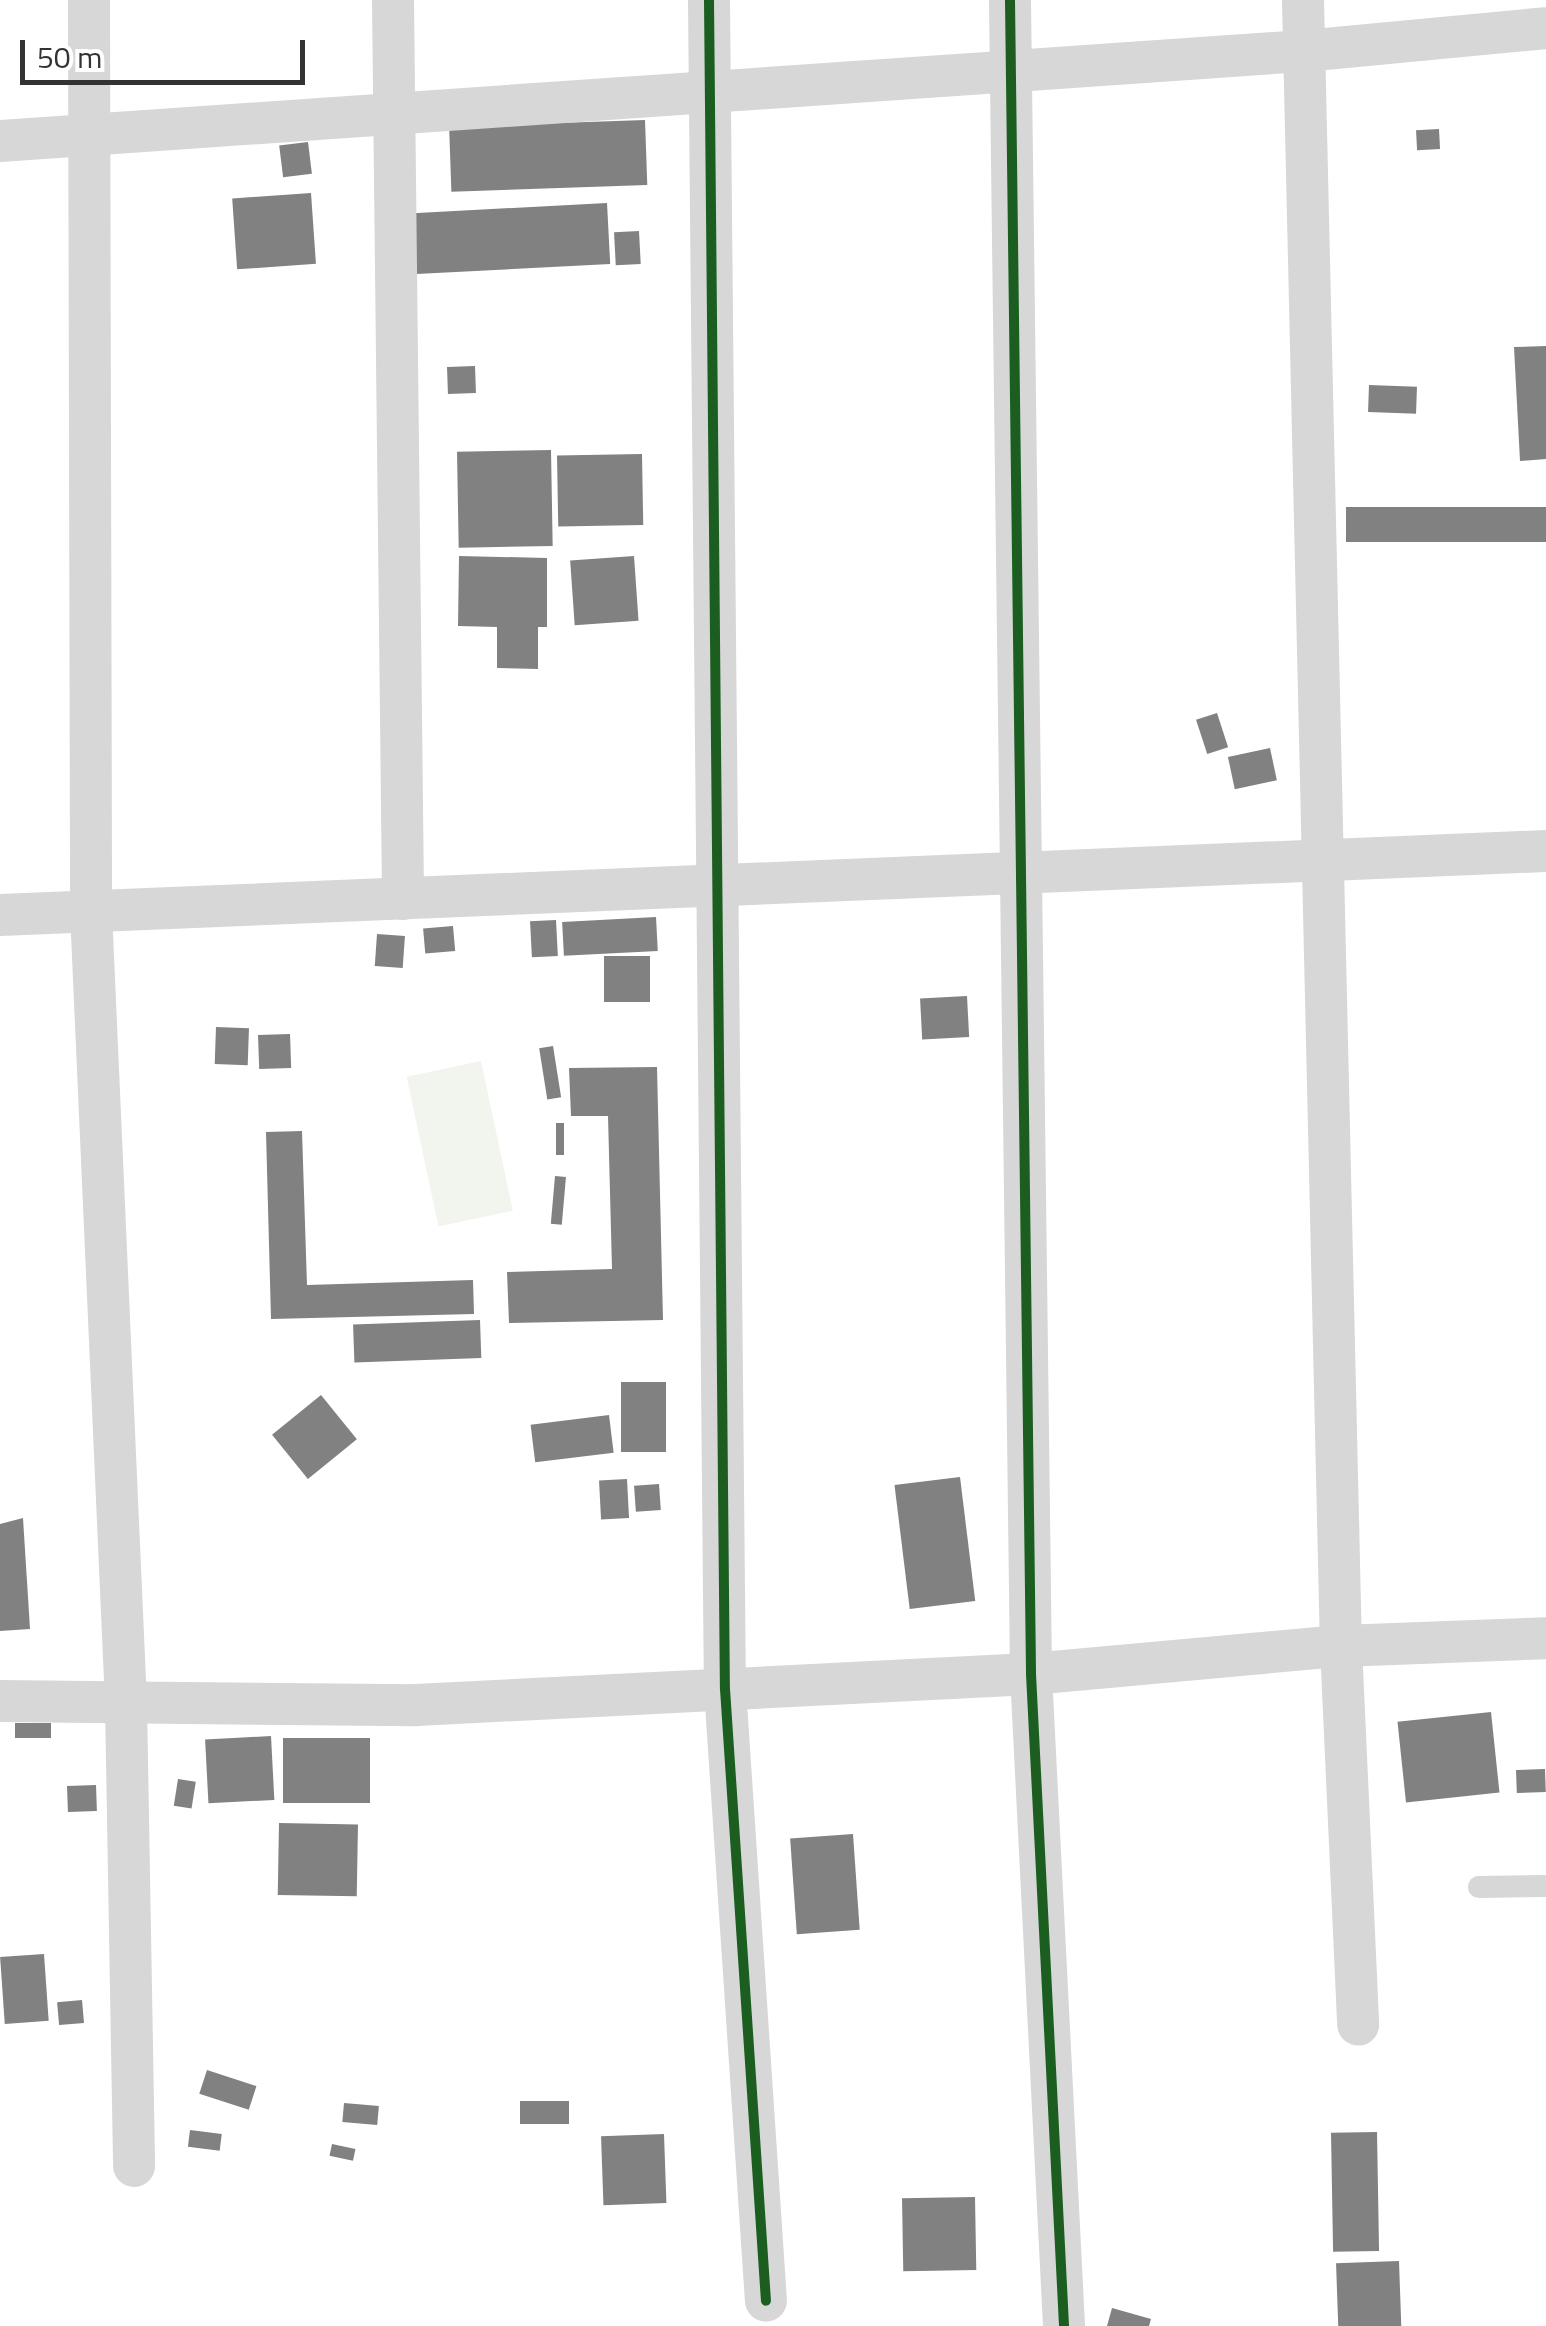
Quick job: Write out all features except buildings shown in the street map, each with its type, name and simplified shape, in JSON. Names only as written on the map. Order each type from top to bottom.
[{"type":"street","points":[[88,0],[90,911],[126,1702],[134,2166]]},
{"type":"street","points":[[393,0],[403,899]]},
{"type":"street","points":[[709,0],[721,886],[725,1690],[766,2301]]},
{"type":"street","points":[[1010,0],[1031,1674],[1064,2326]]},
{"type":"street","points":[[1303,0],[1327,861],[1341,1646],[1358,2024]]},
{"type":"street","points":[[0,141],[396,116],[1011,68],[1304,51],[1546,28]]},
{"type":"street","points":[[0,915],[1546,851]]},
{"type":"street","points":[[0,1702],[416,1705],[1031,1674],[1341,1646],[1546,1638]]},
{"type":"lane","points":[[1478,1887],[1546,1886]]},
{"type":"shaded area","points":[[481,1061],[513,1211],[438,1226],[407,1077]]},
{"type":"cycle path","points":[[709,0],[725,1689],[766,2301]]},
{"type":"cycle path","points":[[1010,0],[1031,1674],[1064,2326]]}]
